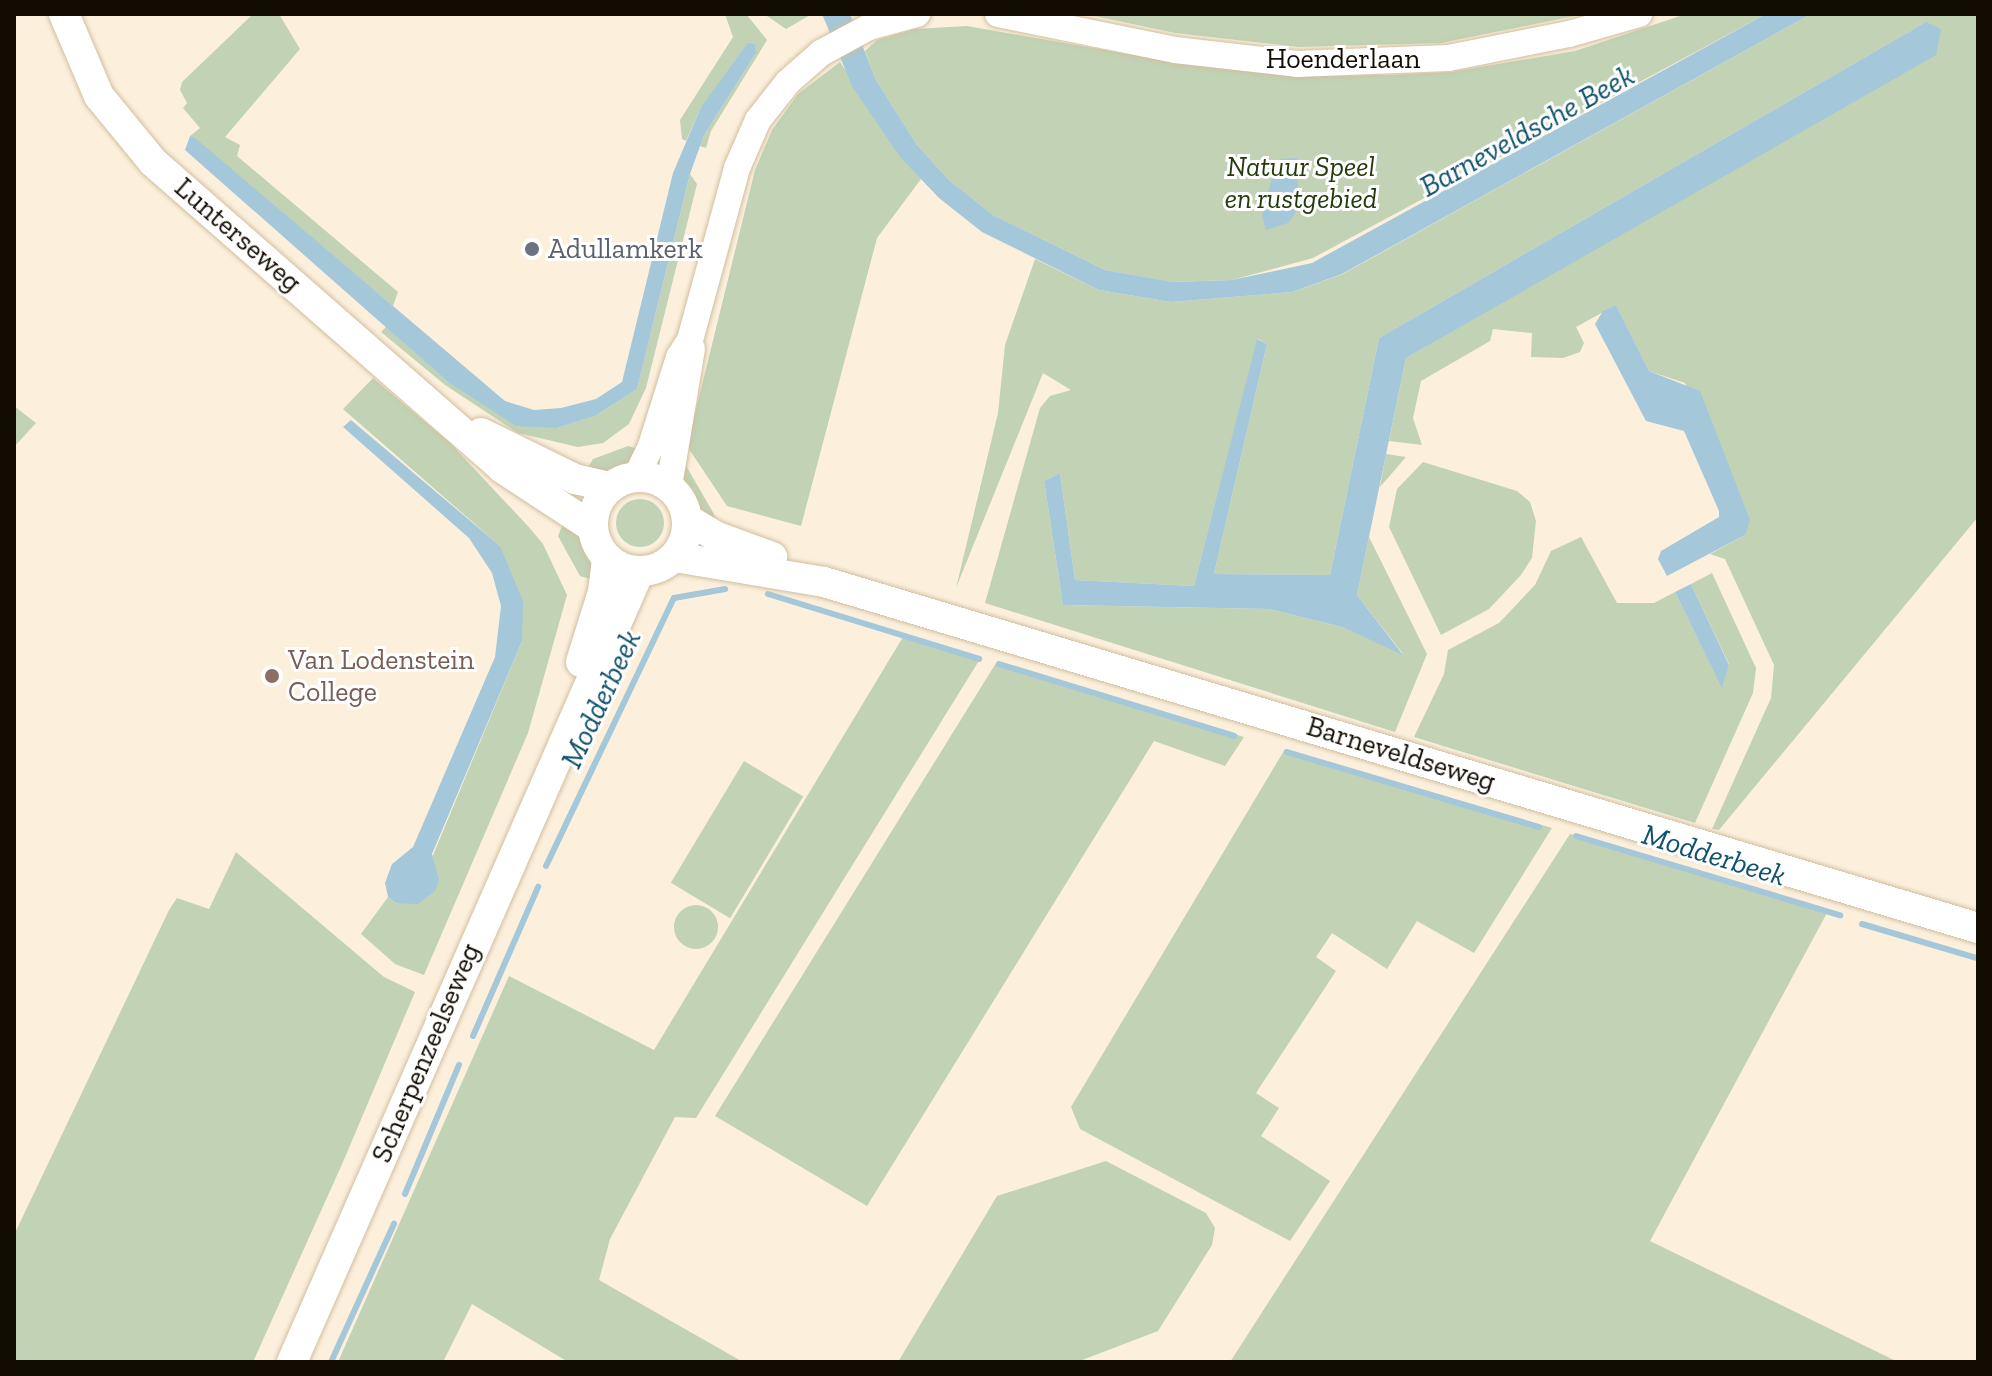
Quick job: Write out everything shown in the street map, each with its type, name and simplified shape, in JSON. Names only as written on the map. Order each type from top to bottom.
[{"type":"main road","name":"Lunterseweg","points":[[64,15],[99,96],[153,162],[454,421],[502,468],[592,527]]},
{"type":"main road","name":"Lunterseweg","points":[[454,421],[575,479],[623,482]]},
{"type":"main road","points":[[623,482],[669,486],[687,519],[685,539],[675,557],[621,570],[592,527],[596,505],[623,482]]},
{"type":"main road","name":"Barneveldseweg","points":[[687,519],[715,536],[797,565],[824,582]]},
{"type":"main road","name":"Barneveldseweg","points":[[675,557],[824,582],[1978,928]]},
{"type":"main road","name":"Scherpenzeelseweg","points":[[292,1362],[560,745],[579,716],[621,570]]},
{"type":"street","points":[[623,482],[651,446],[679,357],[690,340],[737,168],[758,120],[788,82],[821,53],[869,27],[917,14]]},
{"type":"street","name":"Hoenderlaan","points":[[998,14],[1175,50],[1297,64],[1448,58],[1569,34],[1639,14]]},
{"type":"street","points":[[669,486],[694,359],[690,340]]},
{"type":"green space","points":[[253,14],[279,14],[300,49],[225,137],[240,145],[237,156],[398,292],[393,306],[190,136],[200,128],[183,108],[187,103],[180,90],[182,82]]},
{"type":"green space","points":[[725,14],[746,14],[767,40],[711,131],[706,148],[700,146],[704,135],[756,53],[701,107],[686,141],[682,139],[680,120],[733,37]]},
{"type":"green space","points":[[764,14],[812,14],[786,29]]},
{"type":"green space","points":[[1085,14],[1584,14],[1441,43],[1299,47],[1175,33]]},
{"type":"green space","name":"Natuur Speel en rustgebied","points":[[1686,14],[1766,14],[1313,258],[1232,280],[1172,282],[1105,270],[993,215],[949,180],[917,145],[876,80],[865,51],[877,40],[915,29],[967,26],[1173,62],[1300,76],[1389,75],[1451,72],[1575,51]]},
{"type":"green space","points":[[1811,14],[1978,14],[1978,517],[1719,830],[1712,829],[1771,698],[1774,665],[1725,559],[1710,554],[1745,535],[1685,383],[1649,371],[1616,305],[1576,327],[1584,343],[1580,352],[1563,358],[1531,357],[1532,333],[1493,329],[1490,341],[1421,381],[1413,418],[1422,445],[1389,441],[1406,358],[1636,225],[1926,22],[1379,338],[1330,575],[1214,574],[1267,344],[1258,339],[1194,586],[1075,580],[1060,473],[1044,481],[1063,605],[1269,609],[1342,627],[1403,654],[1357,595],[1369,537],[1427,654],[1395,732],[985,603],[1040,408],[1050,396],[1071,390],[1043,373],[956,588],[998,413],[1005,345],[1035,259],[1099,290],[1171,302],[1292,292],[1343,274]]},
{"type":"green space","points":[[840,62],[921,179],[877,238],[801,526],[727,506],[687,446],[755,170],[772,130],[798,94]]},
{"type":"green space","points":[[690,174],[697,184],[646,388],[629,424],[603,443],[578,447],[518,433],[445,385],[381,332],[386,327],[448,382],[557,428],[595,416],[637,389]]},
{"type":"green space","points":[[373,378],[450,443],[527,525],[543,544],[567,595],[528,733],[424,975],[395,964],[361,934],[388,897],[396,903],[431,860],[522,641],[500,546],[343,409]]},
{"type":"green space","points":[[14,406],[36,423],[14,447]]},
{"type":"green space","points":[[628,446],[642,450],[628,466],[612,473],[585,473],[593,459]]},
{"type":"green space","points":[[1386,454],[1406,457],[1380,487]]},
{"type":"green space","points":[[1423,462],[1517,491],[1530,502],[1536,521],[1532,558],[1521,575],[1489,609],[1441,635],[1389,527],[1397,489]]},
{"type":"green space","points":[[685,464],[715,521],[698,513],[682,476]]},
{"type":"green space","points":[[640,499],[657,506],[664,523],[657,540],[640,547],[623,540],[616,523],[623,506]]},
{"type":"green space","points":[[566,516],[580,529],[597,581],[580,576],[558,536]]},
{"type":"green space","points":[[1581,537],[1617,603],[1654,603],[1675,592],[1722,687],[1729,664],[1691,584],[1712,573],[1756,668],[1753,693],[1695,823],[1414,737],[1444,674],[1448,650],[1499,623],[1535,585],[1551,551]]},
{"type":"green space","points":[[903,637],[980,659],[696,1118],[675,1117],[610,1239],[599,1280],[743,1362],[568,1362],[472,1304],[443,1362],[338,1362],[509,976],[654,1050]]},
{"type":"green space","points":[[996,663],[1244,737],[1225,766],[1154,741],[867,1206],[715,1116]]},
{"type":"green space","points":[[1285,749],[1552,828],[1474,953],[1417,921],[1387,969],[1332,933],[1316,957],[1336,971],[1256,1093],[1279,1108],[1261,1136],[1330,1181],[1290,1241],[1080,1129],[1071,1107]]},
{"type":"green space","points":[[744,761],[803,797],[730,918],[671,883]]},
{"type":"green space","points":[[1570,834],[1828,911],[1650,1241],[1898,1362],[1230,1362]]},
{"type":"green space","points":[[236,852],[384,977],[415,992],[343,1162],[253,1362],[14,1362],[14,1235],[169,910],[177,898],[209,909]]},
{"type":"green space","points":[[696,905],[712,911],[718,927],[712,943],[696,949],[680,943],[674,927],[680,911]]},
{"type":"green space","points":[[1106,1161],[1206,1213],[1215,1228],[1212,1245],[1158,1331],[1077,1362],[898,1362],[997,1196]]},
{"type":"water","points":[[822,14],[850,14],[876,80],[917,145],[949,180],[993,215],[1105,270],[1173,282],[1232,280],[1312,263],[1766,14],[1811,14],[1342,274],[1292,292],[1171,302],[1099,290],[982,232],[939,198],[901,158],[853,88]]},
{"type":"water","points":[[1926,22],[1941,29],[1936,55],[1406,358],[1357,595],[1403,655],[1342,627],[1269,609],[1063,605],[1044,481],[1060,473],[1075,580],[1194,586],[1257,339],[1267,344],[1214,574],[1330,575],[1379,338]]},
{"type":"water","points":[[748,43],[755,44],[756,53],[704,135],[690,174],[637,389],[595,416],[557,428],[516,426],[448,382],[185,150],[190,136],[195,138],[505,401],[534,410],[561,408],[596,399],[622,382],[673,173],[701,107]]},
{"type":"water","points":[[1297,158],[1299,208],[1288,223],[1266,230],[1262,216],[1274,171],[1280,159]]},
{"type":"water","points":[[1616,305],[1649,371],[1700,391],[1750,520],[1745,535],[1667,576],[1658,559],[1661,551],[1719,517],[1719,511],[1684,431],[1646,421],[1595,324],[1603,311]]},
{"type":"water","points":[[351,420],[500,546],[523,601],[522,641],[432,854],[439,880],[435,891],[418,904],[396,903],[388,897],[385,883],[392,864],[413,847],[495,657],[501,606],[492,573],[469,538],[343,427]]},
{"type":"water","points":[[1691,584],[1729,665],[1722,688],[1675,592]]},
{"type":"waterway","name":"Modderbeek","points":[[546,866],[674,598],[725,589]]},
{"type":"waterway","name":"Modderbeek","points":[[768,594],[979,659]]},
{"type":"waterway","name":"Modderbeek","points":[[999,664],[1234,736]]},
{"type":"waterway","name":"Modderbeek","points":[[1287,752],[1539,827]]},
{"type":"waterway","name":"Modderbeek","points":[[1576,836],[1840,915]]},
{"type":"waterway","name":"Modderbeek","points":[[473,1036],[538,887]]},
{"type":"waterway","name":"Modderbeek","points":[[1862,924],[1977,958]]},
{"type":"waterway","name":"Modderbeek","points":[[405,1194],[459,1065]]},
{"type":"waterway","name":"Modderbeek","points":[[331,1362],[394,1224]]},
{"type":"place","name":"Adullamkerk","points":[[532,249]]},
{"type":"place","name":"Van Lodenstein College","points":[[272,676]]},
{"type":"water label","name":"Barneveldsche Beek","points":[[1527,131]]}]
